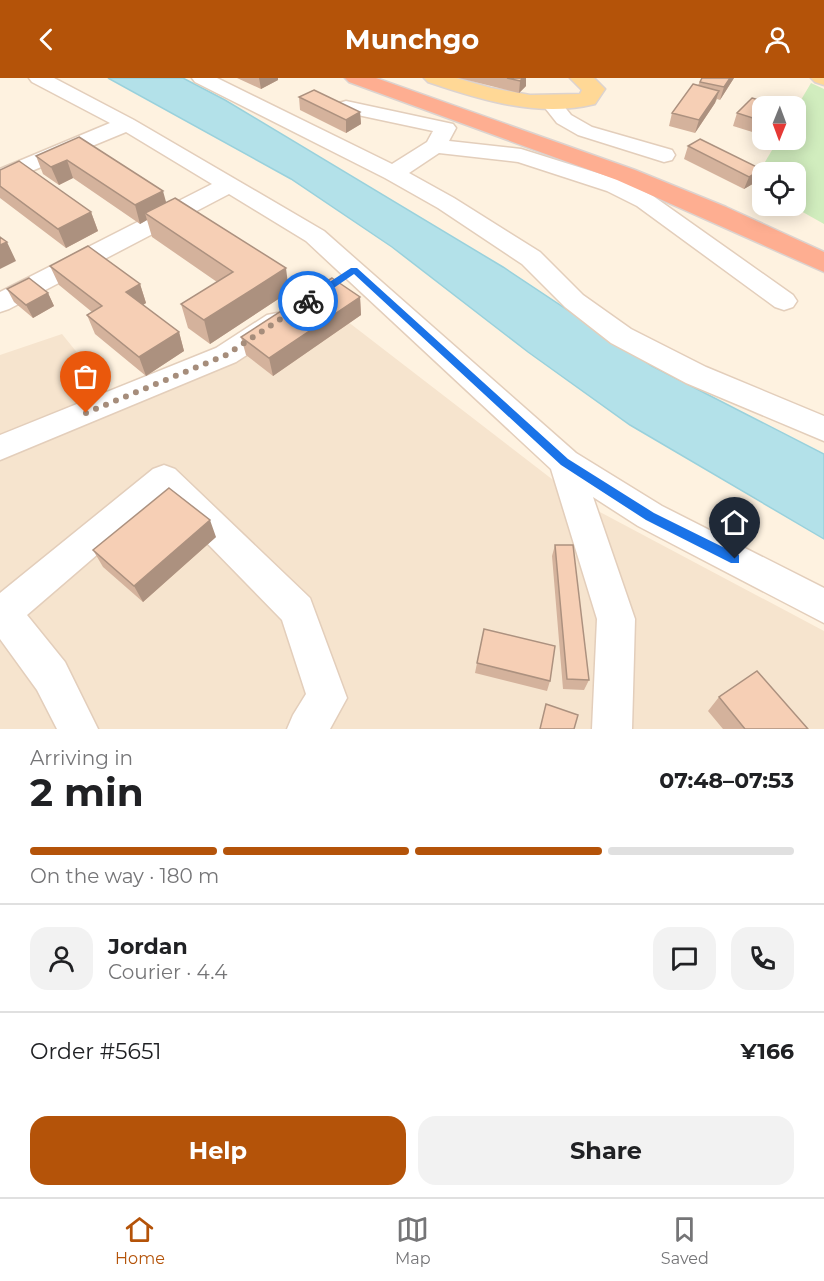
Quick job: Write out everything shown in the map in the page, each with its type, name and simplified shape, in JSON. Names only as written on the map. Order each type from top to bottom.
[{"type":"highway","points":[[356,78],[626,175],[717,213],[824,263]]},
{"type":"highway","points":[[377,78],[633,169],[725,206],[824,251]]},
{"type":"main road","points":[[435,78],[540,104],[587,99],[594,89],[581,78]]},
{"type":"street","points":[[39,78],[127,124],[315,236],[344,277],[565,462],[650,516],[824,606]]},
{"type":"street","points":[[202,78],[393,173],[446,203],[531,258],[574,301],[621,336],[696,375],[824,429]]},
{"type":"street","points":[[552,104],[564,119],[585,131],[664,155]]},
{"type":"street","points":[[345,106],[382,117],[418,121],[446,128],[435,146],[393,173]]},
{"type":"street","points":[[0,177],[127,124]]},
{"type":"street","points":[[435,146],[521,156],[615,186],[645,201],[784,301]]},
{"type":"street","points":[[0,303],[229,185]]},
{"type":"street","points":[[0,448],[226,355],[295,309]]},
{"type":"street","points":[[565,462],[616,619],[612,729]]},
{"type":"street","points":[[78,729],[51,676],[2,614],[164,478],[297,610],[327,698],[307,729]]},
{"type":"shaded area","points":[[308,291],[583,503],[824,631],[824,729],[0,729],[0,355],[62,334],[113,397],[199,366]]},
{"type":"green space","points":[[811,83],[824,89],[824,224],[806,214],[806,162],[765,162],[772,150],[806,150],[806,96],[803,96]]},
{"type":"water","points":[[108,78],[183,78],[225,100],[503,267],[652,366],[824,454],[824,539],[630,425],[528,352],[392,247],[291,179]]},
{"type":"building","points":[[507,78],[523,78],[520,81]]},
{"type":"building","points":[[702,78],[730,78],[724,87],[700,82]]},
{"type":"building","points":[[693,84],[719,91],[699,120],[672,113]]},
{"type":"building","points":[[314,90],[360,112],[346,120],[299,97]]},
{"type":"building","points":[[752,98],[752,118],[737,113]]},
{"type":"building","points":[[79,137],[163,191],[135,205],[67,160],[51,167],[36,156]]},
{"type":"building","points":[[700,139],[752,165],[752,175],[749,177],[688,146]]},
{"type":"building","points":[[19,161],[91,212],[58,229],[0,186],[0,170]]},
{"type":"building","points":[[175,198],[286,268],[204,320],[181,304],[233,272],[145,213]]},
{"type":"building","points":[[0,237],[7,242],[0,245]]},
{"type":"building","points":[[88,246],[140,284],[126,292],[179,332],[139,357],[87,315],[102,306],[50,266]]},
{"type":"building","points":[[29,278],[48,293],[26,305],[7,289]]},
{"type":"building","points":[[332,278],[360,297],[269,358],[241,337]]},
{"type":"building","points":[[169,488],[210,520],[134,586],[93,550]]},
{"type":"building","points":[[555,545],[573,545],[589,680],[567,679]]},
{"type":"building","points":[[484,629],[555,646],[550,681],[477,663]]},
{"type":"building","points":[[757,671],[808,729],[745,729],[719,697]]},
{"type":"building","points":[[546,704],[578,715],[574,729],[540,729]]},
{"type":"way so far","points":[[86,413],[226,355],[308,301]]},
{"type":"route","points":[[308,301],[354,270],[565,462],[650,516],[735,559]]}]
